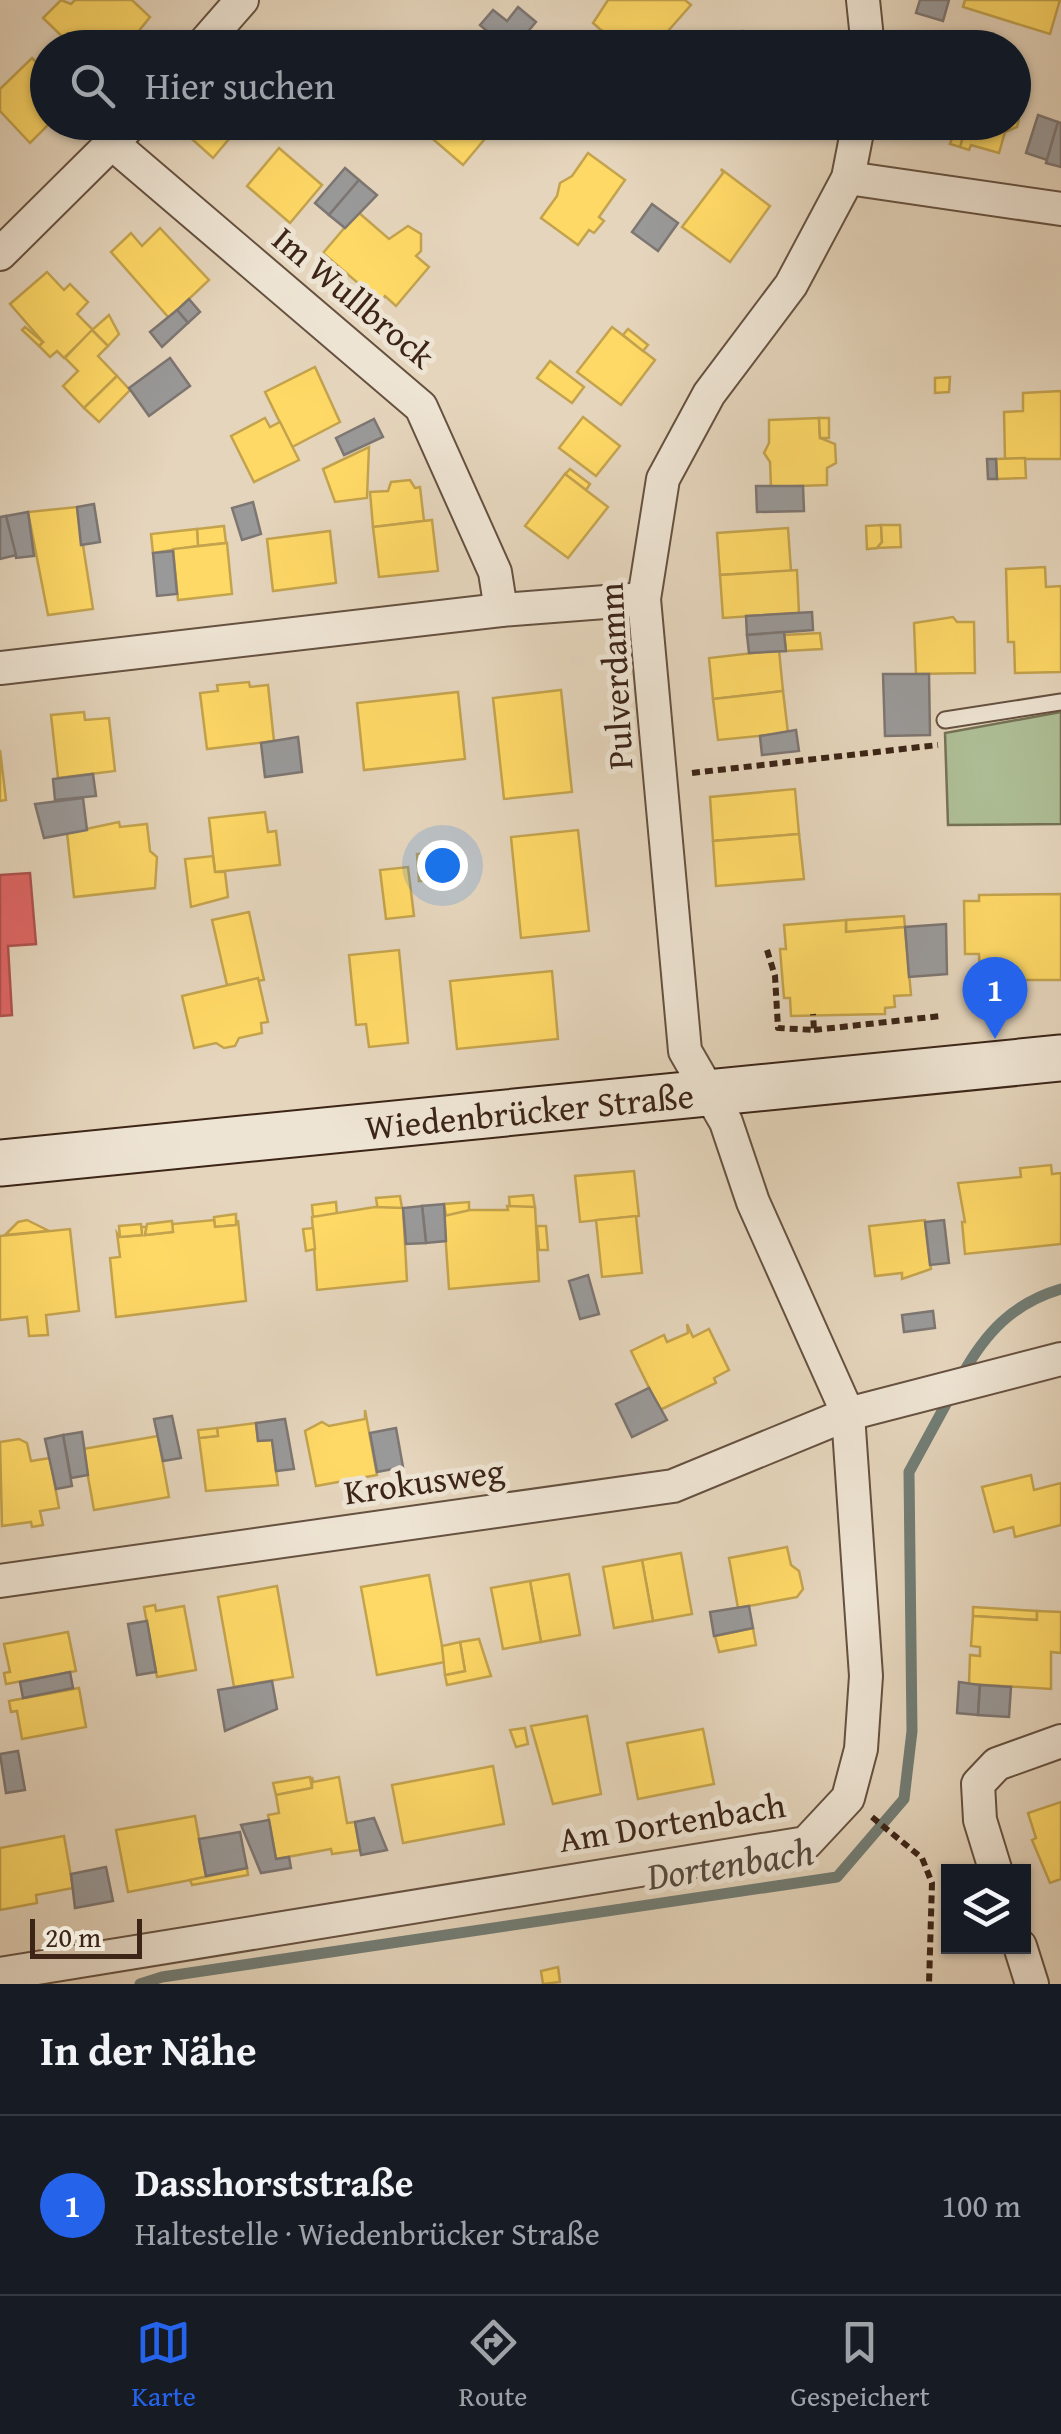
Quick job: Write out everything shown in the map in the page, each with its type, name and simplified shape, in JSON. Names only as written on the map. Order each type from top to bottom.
[{"type":"main road","name":"Wiedenbrücker Straße","points":[[0,1164],[1061,1058]]},
{"type":"street","points":[[216,30],[242,0]]},
{"type":"street","points":[[863,0],[866,30]]},
{"type":"street","points":[[0,254],[116,140]]},
{"type":"street","name":"Im Wullbrock","points":[[131,140],[421,406],[495,572],[501,610]]},
{"type":"street","name":"Pulverdamm","points":[[710,1092],[686,1051],[644,599],[663,478],[708,394],[791,285],[848,178],[855,140]]},
{"type":"street","points":[[848,178],[1061,209]]},
{"type":"street","points":[[0,668],[501,610],[644,599]]},
{"type":"street","name":"Am Dortenbach","points":[[0,1974],[806,1843],[848,1798],[861,1749],[866,1676],[848,1414],[710,1092]]},
{"type":"street","name":"Krokusweg","points":[[0,1582],[672,1486],[848,1414],[913,1394],[1061,1359]]},
{"type":"street","points":[[994,1864],[980,1820],[978,1784],[997,1764],[1061,1741]]},
{"type":"street","points":[[1023,1954],[1032,1984]]},
{"type":"lane","points":[[945,720],[1061,702]]},
{"type":"path","points":[[660,777],[952,743]]},
{"type":"path","points":[[768,950],[775,976],[778,1028],[814,1030],[941,1016]]},
{"type":"path","points":[[812,1014],[814,1030]]},
{"type":"path","points":[[862,1808],[922,1858],[932,1883],[928,1984]]},
{"type":"green space","points":[[1061,712],[1061,824],[948,825],[945,733]]},
{"type":"building: Wohnen","points":[[61,0],[71,4],[75,0],[132,0],[150,17],[140,30],[55,30],[43,18]]},
{"type":"building: Wohnen","points":[[608,0],[685,0],[691,5],[669,30],[601,30],[593,23]]},
{"type":"building: Wohnen","points":[[965,0],[1060,0],[1050,34],[963,7]]},
{"type":"building: Wohnen","points":[[30,60],[30,143],[0,111],[0,89]]},
{"type":"building: Wohnen","points":[[193,140],[228,140],[213,158]]},
{"type":"building: Wohnen","points":[[434,140],[484,140],[463,165]]},
{"type":"building: Wohnen","points":[[962,140],[1003,140],[999,153],[971,145],[969,150],[960,147]]},
{"type":"building: Wohnen","points":[[279,148],[322,185],[290,223],[247,186]]},
{"type":"building: Wohnen","points":[[588,153],[625,180],[599,217],[604,221],[594,233],[589,230],[578,245],[541,218],[557,196],[560,183],[572,176]]},
{"type":"building: Wohnen","points":[[721,169],[770,206],[730,262],[682,227],[723,173]]},
{"type":"building: Wohnen","points":[[358,212],[389,239],[408,226],[421,234],[421,251],[416,256],[429,267],[396,306],[385,296],[380,302],[323,253]]},
{"type":"building: Wohnen","points":[[160,228],[209,280],[169,318],[111,252],[131,233],[142,246]]},
{"type":"building: Wohnen","points":[[47,272],[64,290],[70,284],[88,302],[77,314],[93,330],[64,358],[57,351],[50,357],[39,346],[43,342],[10,304]]},
{"type":"building: Wohnen","points":[[109,315],[119,334],[108,346],[92,330]]},
{"type":"building: Wohnen","points":[[25,327],[43,342],[39,346],[22,330]]},
{"type":"building: Wohnen","points":[[612,327],[655,360],[621,405],[577,372]]},
{"type":"building: Wohnen","points":[[628,329],[648,345],[643,351],[623,335]]},
{"type":"building: Wohnen","points":[[92,330],[108,346],[98,356],[117,376],[84,408],[63,386],[78,371],[65,358]]},
{"type":"building: Wohnen","points":[[550,361],[584,387],[572,403],[537,378]]},
{"type":"building: Wohnen","points":[[315,367],[340,422],[292,447],[265,392]]},
{"type":"building: Wohnen","points":[[117,376],[130,390],[99,422],[84,408]]},
{"type":"building: Wohnen","points":[[950,377],[949,392],[935,393],[935,378]]},
{"type":"building: Wohnen","points":[[1061,391],[1061,459],[1005,459],[1004,412],[1023,411],[1023,393]]},
{"type":"building: Wohnen","points":[[583,417],[620,446],[596,476],[559,448]]},
{"type":"building: Wohnen","points":[[265,418],[270,427],[280,422],[299,460],[254,482],[231,436]]},
{"type":"building: Wohnen","points":[[819,418],[820,438],[835,444],[836,463],[827,468],[827,485],[771,487],[770,462],[764,453],[769,443],[769,420]]},
{"type":"building: Wohnen","points":[[819,418],[829,418],[829,438],[820,438]]},
{"type":"building: Wohnen","points":[[369,447],[367,498],[335,502],[323,469]]},
{"type":"building: Wohnen","points":[[1025,458],[1026,478],[997,479],[996,459]]},
{"type":"building: Wohnen","points":[[570,469],[590,484],[586,490],[565,474]]},
{"type":"building: Wohnen","points":[[565,474],[608,507],[568,558],[525,526]]},
{"type":"building: Wohnen","points":[[410,480],[415,488],[420,487],[424,521],[373,527],[370,492],[388,491],[391,482]]},
{"type":"building: Wohnen","points":[[77,507],[93,609],[48,615],[28,512]]},
{"type":"building: Wohnen","points":[[432,520],[438,571],[379,577],[373,527]]},
{"type":"building: Wohnen","points":[[881,525],[882,542],[877,548],[867,549],[866,526]]},
{"type":"building: Wohnen","points":[[881,525],[900,525],[901,547],[877,548],[882,542]]},
{"type":"building: Wohnen","points":[[224,526],[226,543],[198,546],[197,529]]},
{"type":"building: Wohnen","points":[[788,528],[791,571],[720,575],[717,533]]},
{"type":"building: Wohnen","points":[[197,529],[198,546],[153,553],[151,534]]},
{"type":"building: Wohnen","points":[[330,531],[336,583],[273,591],[267,539]]},
{"type":"building: Wohnen","points":[[227,543],[232,594],[178,600],[173,549]]},
{"type":"building: Wohnen","points":[[1045,567],[1046,587],[1061,586],[1061,672],[1015,673],[1014,642],[1008,642],[1006,569]]},
{"type":"building: Wohnen","points":[[797,570],[799,613],[723,618],[720,575]]},
{"type":"building: Wohnen","points":[[953,617],[957,622],[974,622],[975,673],[916,674],[914,623]]},
{"type":"building: Wohnen","points":[[820,633],[822,649],[786,651],[784,635]]},
{"type":"building: Wohnen","points":[[779,650],[783,691],[713,699],[709,658]]},
{"type":"building: Wohnen","points":[[249,682],[250,687],[268,685],[274,741],[207,749],[200,693],[218,691],[217,685]]},
{"type":"building: Wohnen","points":[[561,690],[572,792],[504,799],[493,698]]},
{"type":"building: Wohnen","points":[[783,691],[788,733],[718,740],[713,699]]},
{"type":"building: Wohnen","points":[[458,692],[465,759],[364,770],[357,703]]},
{"type":"building: Wohnen","points":[[84,712],[85,720],[109,718],[115,771],[58,778],[51,715]]},
{"type":"building: Wohnen","points":[[0,750],[6,800],[0,801]]},
{"type":"building: Wohnen","points":[[795,789],[799,834],[713,841],[710,797]]},
{"type":"building: Wohnen","points":[[265,812],[268,832],[276,831],[280,865],[215,872],[209,818]]},
{"type":"building: Wohnen","points":[[119,822],[120,827],[147,824],[150,851],[157,857],[155,888],[74,897],[67,833]]},
{"type":"building: Wohnen","points":[[578,830],[589,931],[521,938],[511,837]]},
{"type":"building: Wohnen","points":[[799,834],[804,879],[716,886],[713,841]]},
{"type":"building: Wohnen","points":[[444,851],[447,878],[419,881],[417,854]]},
{"type":"building: Wohnen","points":[[213,856],[215,872],[225,872],[228,897],[191,907],[185,859]]},
{"type":"building: Wohnen","points":[[408,867],[414,916],[386,919],[380,870]]},
{"type":"building: Wohnen","points":[[1061,894],[1061,980],[980,980],[979,954],[965,954],[964,901],[979,901],[979,895]]},
{"type":"building: Wohnen","points":[[249,912],[264,980],[227,985],[212,920]]},
{"type":"building: Wohnen","points":[[904,916],[905,927],[846,932],[846,920]]},
{"type":"building: Wohnen","points":[[846,920],[846,932],[905,927],[911,995],[894,996],[895,1007],[885,1008],[885,1014],[791,1016],[790,998],[784,998],[780,949],[786,949],[784,925]]},
{"type":"building: Wohnen","points":[[399,950],[408,1043],[369,1047],[366,1024],[356,1025],[349,955]]},
{"type":"building: Wohnen","points":[[552,971],[558,1039],[457,1049],[450,981]]},
{"type":"building: Wohnen","points":[[258,978],[268,1022],[261,1023],[262,1033],[239,1038],[235,1046],[224,1048],[216,1043],[194,1048],[182,996]]},
{"type":"building: Wohnen","points":[[1051,1165],[1052,1174],[1061,1173],[1061,1244],[965,1254],[965,1222],[958,1183],[1021,1177],[1020,1168]]},
{"type":"building: Wohnen","points":[[634,1171],[639,1216],[580,1222],[575,1176]]},
{"type":"building: Wohnen","points":[[533,1195],[535,1208],[510,1210],[509,1197]]},
{"type":"building: Wohnen","points":[[400,1196],[402,1208],[378,1211],[376,1198]]},
{"type":"building: Wohnen","points":[[336,1202],[337,1215],[313,1217],[312,1205]]},
{"type":"building: Wohnen","points":[[469,1202],[469,1214],[446,1216],[444,1204]]},
{"type":"building: Wohnen","points":[[507,1206],[535,1207],[539,1281],[449,1289],[444,1216],[470,1210],[508,1210]]},
{"type":"building: Wohnen","points":[[375,1207],[403,1208],[407,1281],[317,1290],[312,1217]]},
{"type":"building: Wohnen","points":[[236,1214],[236,1225],[215,1227],[214,1217]]},
{"type":"building: Wohnen","points":[[636,1216],[642,1273],[602,1277],[596,1220]]},
{"type":"building: Wohnen","points":[[27,1220],[49,1231],[5,1235],[18,1222]]},
{"type":"building: Wohnen","points":[[214,1220],[215,1227],[236,1225],[238,1220],[246,1301],[116,1317],[110,1258],[120,1257],[117,1233],[120,1237],[142,1235],[141,1227],[147,1227],[145,1235],[173,1232],[172,1224]]},
{"type":"building: Wohnen","points":[[925,1220],[931,1269],[902,1279],[902,1273],[875,1276],[869,1226]]},
{"type":"building: Wohnen","points":[[172,1221],[173,1232],[145,1235],[147,1224]]},
{"type":"building: Wohnen","points":[[141,1224],[142,1235],[120,1237],[119,1226]]},
{"type":"building: Wohnen","points":[[537,1226],[546,1226],[548,1250],[539,1250]]},
{"type":"building: Wohnen","points":[[313,1228],[315,1249],[306,1251],[303,1229]]},
{"type":"building: Wohnen","points":[[70,1229],[79,1311],[46,1315],[48,1335],[29,1336],[27,1317],[0,1320],[0,1236]]},
{"type":"building: Wohnen","points":[[687,1324],[693,1337],[709,1329],[729,1370],[714,1378],[716,1383],[660,1410],[631,1351],[664,1335],[667,1342],[688,1333]]},
{"type":"building: Wohnen","points":[[365,1410],[377,1475],[316,1486],[305,1431],[322,1422],[329,1426],[365,1419]]},
{"type":"building: Wohnen","points":[[256,1423],[258,1441],[272,1440],[278,1485],[206,1491],[199,1438],[218,1436],[217,1428]]},
{"type":"building: Wohnen","points":[[217,1428],[218,1436],[199,1438],[198,1430]]},
{"type":"building: Wohnen","points":[[158,1436],[169,1497],[94,1510],[83,1449]]},
{"type":"building: Wohnen","points":[[19,1439],[27,1443],[31,1461],[50,1458],[59,1508],[40,1511],[43,1525],[32,1527],[31,1522],[2,1526],[0,1442]]},
{"type":"building: Wohnen","points":[[1031,1475],[1034,1490],[1061,1483],[1061,1525],[1015,1537],[1013,1527],[994,1532],[982,1487]]},
{"type":"building: Wohnen","points":[[787,1547],[803,1589],[797,1597],[738,1608],[729,1558]]},
{"type":"building: Wohnen","points":[[681,1553],[692,1614],[653,1621],[642,1560]]},
{"type":"building: Wohnen","points":[[642,1560],[653,1621],[614,1628],[603,1567]]},
{"type":"building: Wohnen","points":[[569,1574],[580,1635],[541,1642],[530,1581]]},
{"type":"building: Wohnen","points":[[429,1575],[445,1662],[377,1675],[361,1587]]},
{"type":"building: Wohnen","points":[[530,1581],[541,1642],[503,1649],[491,1588]]},
{"type":"building: Wohnen","points":[[277,1586],[293,1677],[234,1687],[218,1597]]},
{"type":"building: Wohnen","points":[[155,1605],[156,1611],[184,1606],[196,1670],[157,1677],[144,1607]]},
{"type":"building: Wohnen","points":[[973,1607],[1037,1611],[1037,1620],[973,1616]]},
{"type":"building: Wohnen","points":[[1037,1611],[1061,1612],[1061,1653],[1051,1652],[1051,1689],[969,1684],[970,1655],[980,1656],[980,1647],[971,1646],[973,1616],[1037,1620]]},
{"type":"building: Wohnen","points":[[753,1628],[756,1645],[719,1652],[715,1636]]},
{"type":"building: Wohnen","points":[[68,1632],[76,1671],[6,1684],[4,1673],[10,1672],[4,1644]]},
{"type":"building: Wohnen","points":[[479,1639],[491,1676],[447,1685],[445,1675],[465,1671],[460,1642]]},
{"type":"building: Wohnen","points":[[460,1642],[465,1671],[445,1675],[442,1646]]},
{"type":"building: Wohnen","points":[[79,1688],[86,1727],[22,1739],[17,1711],[11,1712],[9,1701]]},
{"type":"building: Wohnen","points":[[587,1716],[601,1794],[553,1804],[531,1726]]},
{"type":"building: Wohnen","points":[[525,1728],[528,1744],[516,1747],[510,1730]]},
{"type":"building: Wohnen","points":[[703,1729],[714,1784],[638,1799],[627,1743]]},
{"type":"building: Wohnen","points":[[493,1766],[504,1824],[403,1843],[392,1785]]},
{"type":"building: Wohnen","points":[[310,1777],[312,1788],[276,1795],[273,1783]]},
{"type":"building: Wohnen","points":[[312,1777],[313,1782],[339,1777],[347,1823],[355,1822],[360,1850],[332,1854],[331,1849],[276,1859],[268,1815],[279,1813],[276,1795],[312,1788]]},
{"type":"building: Wohnen","points":[[1061,1802],[1061,1879],[1050,1883],[1032,1840],[1036,1838],[1028,1813]]},
{"type":"building: Wohnen","points":[[195,1816],[206,1877],[128,1892],[116,1830]]},
{"type":"building: Wohnen","points":[[64,1836],[73,1888],[36,1895],[37,1903],[0,1910],[0,1848]]},
{"type":"building: Wohnen","points":[[247,1868],[248,1875],[192,1885],[190,1880]]},
{"type":"building: Wohnen","points":[[558,1967],[560,1982],[543,1984],[541,1971]]},
{"type":"building: Handel","points":[[30,873],[36,944],[8,946],[12,1015],[0,1016],[0,875]]},
{"type":"building: Industrie","points":[[920,0],[949,0],[943,21],[916,13]]},
{"type":"building: Industrie","points":[[518,7],[536,22],[529,30],[486,30],[480,25],[493,10],[507,21]]},
{"type":"building: Industrie","points":[[1038,115],[1058,122],[1047,160],[1026,153]]},
{"type":"building: Industrie","points":[[1058,122],[1061,123],[1061,167],[1046,163]]},
{"type":"building: Industrie","points":[[345,168],[359,180],[329,215],[315,203]]},
{"type":"building: Industrie","points":[[359,180],[377,195],[345,228],[329,215]]},
{"type":"building: Industrie","points":[[652,204],[678,223],[658,251],[632,232]]},
{"type":"building: Industrie","points":[[189,299],[200,312],[188,323],[177,310]]},
{"type":"building: Industrie","points":[[177,310],[188,323],[162,347],[150,332]]},
{"type":"building: Industrie","points":[[170,358],[190,386],[149,416],[129,388]]},
{"type":"building: Industrie","points":[[374,419],[383,437],[344,455],[336,438]]},
{"type":"building: Industrie","points":[[987,459],[996,459],[997,479],[988,479]]},
{"type":"building: Industrie","points":[[756,486],[803,486],[804,511],[757,512]]},
{"type":"building: Industrie","points":[[253,502],[261,534],[242,540],[232,508]]},
{"type":"building: Industrie","points":[[94,504],[100,542],[81,545],[77,507]]},
{"type":"building: Industrie","points":[[28,512],[34,556],[16,558],[6,516]]},
{"type":"building: Industrie","points":[[6,516],[16,555],[0,559],[0,517]]},
{"type":"building: Industrie","points":[[173,551],[177,594],[157,596],[153,553]]},
{"type":"building: Industrie","points":[[812,612],[813,630],[747,635],[746,616]]},
{"type":"building: Industrie","points":[[784,632],[786,651],[749,653],[747,635]]},
{"type":"building: Industrie","points":[[883,674],[929,674],[930,735],[885,736]]},
{"type":"building: Industrie","points":[[796,730],[799,751],[762,755],[760,736]]},
{"type":"building: Industrie","points":[[298,737],[302,772],[265,777],[261,743]]},
{"type":"building: Industrie","points":[[93,774],[96,796],[55,800],[53,779]]},
{"type":"building: Industrie","points":[[83,798],[87,830],[44,838],[35,804]]},
{"type":"building: Industrie","points":[[946,924],[947,974],[909,977],[905,927]]},
{"type":"building: Industrie","points":[[444,1204],[446,1241],[426,1243],[422,1206]]},
{"type":"building: Industrie","points":[[422,1206],[426,1243],[406,1244],[403,1208]]},
{"type":"building: Industrie","points":[[944,1220],[949,1263],[930,1265],[925,1222]]},
{"type":"building: Industrie","points":[[588,1275],[599,1314],[580,1319],[569,1281]]},
{"type":"building: Industrie","points":[[933,1311],[935,1328],[904,1332],[902,1315]]},
{"type":"building: Industrie","points":[[649,1388],[667,1420],[632,1437],[616,1404]]},
{"type":"building: Industrie","points":[[172,1416],[181,1458],[163,1461],[154,1419]]},
{"type":"building: Industrie","points":[[285,1419],[294,1469],[276,1471],[272,1440],[258,1441],[256,1423]]},
{"type":"building: Industrie","points":[[396,1428],[403,1467],[377,1472],[370,1433]]},
{"type":"building: Industrie","points":[[82,1432],[88,1475],[71,1478],[63,1435]]},
{"type":"building: Industrie","points":[[63,1435],[72,1486],[56,1489],[45,1439]]},
{"type":"building: Industrie","points":[[749,1606],[753,1628],[714,1636],[710,1612]]},
{"type":"building: Industrie","points":[[147,1621],[156,1672],[137,1675],[128,1624]]},
{"type":"building: Industrie","points":[[70,1672],[73,1688],[23,1698],[20,1682]]},
{"type":"building: Industrie","points":[[272,1681],[277,1709],[225,1731],[218,1690]]},
{"type":"building: Industrie","points":[[959,1682],[980,1685],[978,1715],[957,1713]]},
{"type":"building: Industrie","points":[[980,1685],[1011,1687],[1009,1717],[978,1715]]},
{"type":"building: Industrie","points":[[18,1751],[25,1790],[6,1793],[0,1754]]},
{"type":"building: Industrie","points":[[374,1818],[387,1850],[361,1855],[355,1822]]},
{"type":"building: Industrie","points":[[269,1820],[276,1859],[289,1857],[291,1868],[261,1873],[241,1825]]},
{"type":"building: Industrie","points":[[240,1832],[247,1868],[206,1876],[199,1839]]},
{"type":"building: Industrie","points":[[106,1867],[113,1901],[75,1908],[71,1874]]},
{"type":"waterway","name":"Dortenbach","points":[[961,1377],[1002,1322],[1028,1302],[1061,1289]]},
{"type":"waterway","name":"Dortenbach","points":[[140,1984],[162,1977],[837,1877],[904,1799],[912,1731],[909,1472],[952,1393]]},
{"type":"place","name":"Dasshorststraße","points":[[995,1039]]}]
